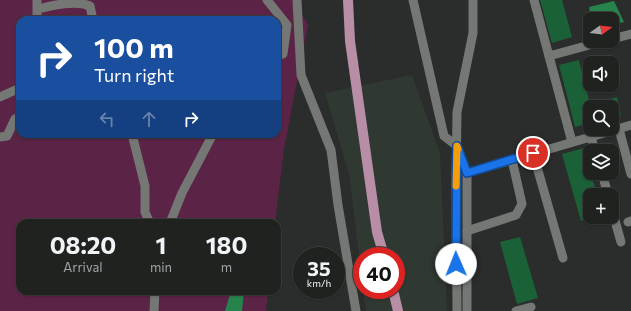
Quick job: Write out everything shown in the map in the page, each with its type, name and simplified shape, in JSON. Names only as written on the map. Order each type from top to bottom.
[{"type":"main road","points":[[348,0],[350,41],[377,232],[381,247]]},
{"type":"main road","points":[[395,299],[398,311]]},
{"type":"street","points":[[267,0],[280,16]]},
{"type":"street","points":[[297,0],[301,75],[331,150],[338,205],[356,311]]},
{"type":"street","points":[[413,0],[444,136],[457,146],[467,173],[467,311]]},
{"type":"street","points":[[457,311],[457,112],[473,33],[473,0]]},
{"type":"street","points":[[534,0],[572,142]]},
{"type":"street","points":[[37,16],[37,5],[62,3],[85,4],[90,6],[92,16]]},
{"type":"street","points":[[281,18],[287,25],[283,54],[281,55]]},
{"type":"street","points":[[619,37],[631,34]]},
{"type":"street","points":[[549,56],[583,47]]},
{"type":"street","points":[[0,97],[16,90]]},
{"type":"street","points":[[0,136],[7,136],[16,118]]},
{"type":"street","points":[[619,129],[631,125]]},
{"type":"street","points":[[619,132],[631,174]]},
{"type":"street","points":[[467,173],[595,136]]},
{"type":"street","points":[[592,137],[594,144]]},
{"type":"street","points":[[133,138],[145,186],[145,212],[148,219]]},
{"type":"street","points":[[172,219],[182,193],[211,138]]},
{"type":"street","points":[[533,153],[563,258]]},
{"type":"street","points":[[467,231],[516,215],[522,204],[512,160]]},
{"type":"street","points":[[616,224],[621,242]]},
{"type":"street","points":[[154,311],[155,295]]},
{"type":"street","points":[[516,311],[531,307]]},
{"type":"shaded area","points":[[0,0],[292,0],[308,24],[284,149],[275,219],[16,219],[16,295],[268,295],[266,311],[0,311]]},
{"type":"shaded area","points":[[614,1],[624,22],[619,23],[619,12],[590,12],[589,7]]},
{"type":"shaded area","points":[[412,75],[440,153],[447,311],[366,311],[364,299],[405,299],[405,247],[358,247],[349,174],[325,93]]},
{"type":"shaded area","points":[[230,295],[244,295],[242,311],[225,311]]},
{"type":"building","points":[[540,0],[562,0],[572,37],[552,43]]},
{"type":"building","points":[[579,60],[583,76],[583,92],[587,92],[589,100],[583,100],[583,125],[575,127],[559,65]]},
{"type":"building","points":[[617,97],[618,100],[605,100]]},
{"type":"building","points":[[583,148],[583,180],[593,180],[595,188],[583,188],[583,220],[581,221],[562,154]]},
{"type":"building","points":[[520,237],[538,298],[517,304],[500,242]]},
{"type":"slow traffic","points":[[456,186],[457,146],[458,149]]},
{"type":"route","points":[[456,264],[457,146],[467,173],[533,153]]}]
